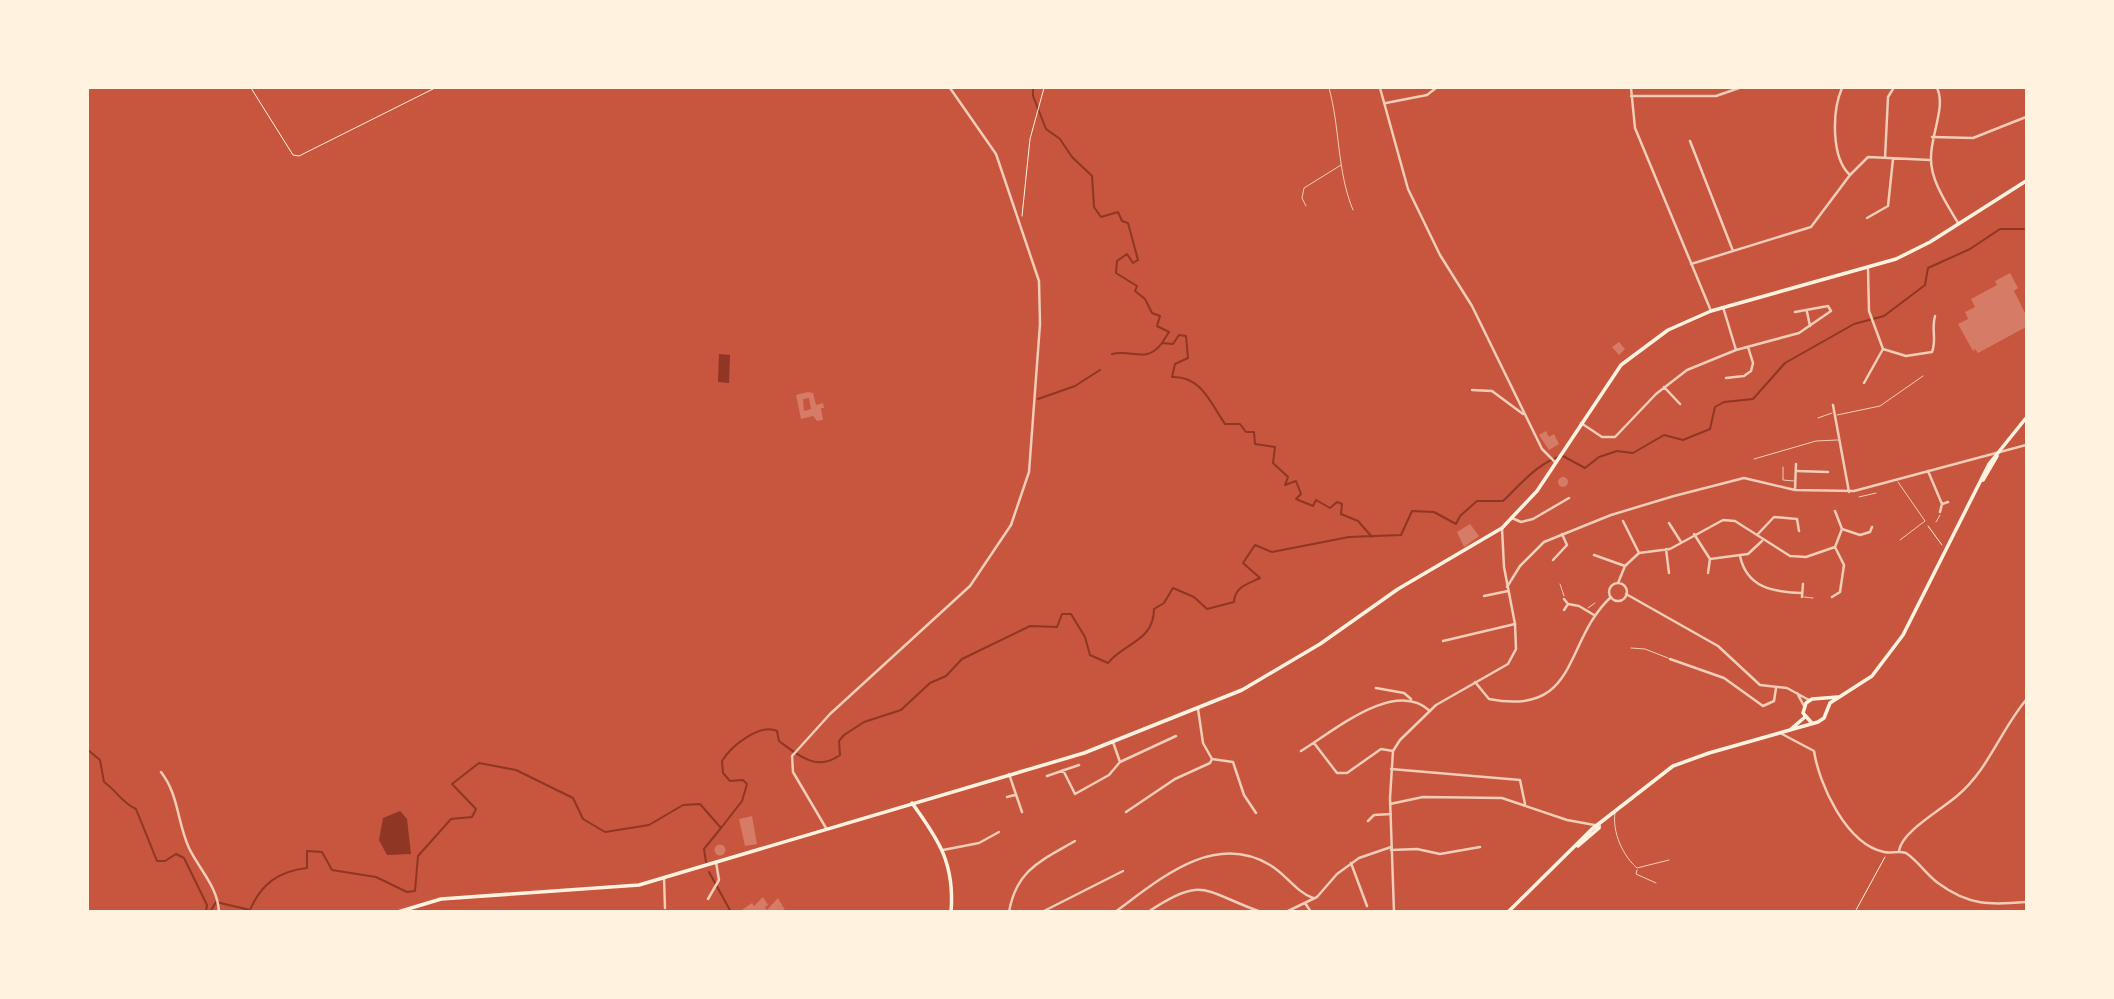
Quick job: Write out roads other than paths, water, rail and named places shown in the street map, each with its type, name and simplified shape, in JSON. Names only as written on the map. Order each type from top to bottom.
[{"type":"main road","points":[[398,912],[442,899],[611,889],[664,878],[1057,762],[1242,690],[1320,644],[1398,589],[1502,527],[1537,491],[1612,375],[1634,352],[1677,325],[1711,311],[1909,253],[2026,181]]},
{"type":"main road","points":[[1508,912],[1563,857],[1673,766],[1709,752],[1782,734],[1821,720],[1826,708],[1872,676],[1896,645],[1970,499],[1999,451],[2026,418]]},
{"type":"main road","points":[[1811,722],[1805,717],[1804,706],[1809,700],[1841,697]]},
{"type":"main road","points":[[1820,700],[1826,708]]},
{"type":"main road","points":[[1790,731],[1805,717]]},
{"type":"main road","points":[[912,803],[943,850],[952,875],[951,912]]},
{"type":"street","points":[[827,828],[793,772],[792,756],[830,714],[970,586],[1001,544],[1016,515],[1025,490],[1032,453],[1039,281],[1021,221],[996,154],[950,88]]},
{"type":"street","points":[[1380,88],[1408,188],[1440,256],[1472,306],[1525,415],[1549,458],[1556,463]]},
{"type":"street","points":[[1386,103],[1427,95],[1436,88]]},
{"type":"street","points":[[1631,88],[1634,128],[1711,311]]},
{"type":"street","points":[[1674,88],[1674,95]]},
{"type":"street","points":[[1631,96],[1717,96],[1739,88]]},
{"type":"street","points":[[1842,88],[1836,113],[1838,155],[1840,166],[1850,175]]},
{"type":"street","points":[[1937,88],[1942,97],[1932,137],[1930,160],[1941,193],[1958,223]]},
{"type":"street","points":[[1885,158],[1888,97],[1893,89]]},
{"type":"street","points":[[1932,137],[1973,138],[2026,117]]},
{"type":"street","points":[[1689,141],[1733,251]]},
{"type":"street","points":[[1691,264],[1811,228],[1850,175],[1868,157],[1930,160]]},
{"type":"street","points":[[1867,218],[1888,206],[1894,159]]},
{"type":"street","points":[[1868,267],[1869,311],[1883,349],[1906,356],[1931,352],[1936,343],[1932,326],[1935,316]]},
{"type":"street","points":[[1581,423],[1602,437],[1615,437],[1664,387],[1697,365],[1736,350],[1799,333],[1831,311],[1828,306],[1807,312],[1795,312]]},
{"type":"street","points":[[1723,307],[1736,350]]},
{"type":"street","points":[[1807,312],[1811,326]]},
{"type":"street","points":[[1726,378],[1737,379],[1747,375],[1752,368],[1748,347]]},
{"type":"street","points":[[1864,383],[1883,349]]},
{"type":"street","points":[[1664,387],[1681,404]]},
{"type":"street","points":[[1472,390],[1492,391],[1525,415]]},
{"type":"street","points":[[1833,405],[1849,492]]},
{"type":"street","points":[[1484,596],[1508,589],[1520,566],[1539,547],[1562,534],[1629,509],[1744,478],[1795,490],[1849,492],[2026,445]]},
{"type":"street","points":[[1795,490],[1796,464]]},
{"type":"street","points":[[1797,471],[1828,472]]},
{"type":"street","points":[[1928,471],[1942,504],[1940,512]]},
{"type":"street","points":[[1822,472],[1822,478]]},
{"type":"street","points":[[1512,518],[1521,522],[1533,519],[1569,498]]},
{"type":"street","points":[[1942,504],[1948,502]]},
{"type":"street","points":[[1475,682],[1489,698],[1517,702],[1543,696],[1556,688],[1568,672],[1594,616],[1611,597],[1611,586],[1618,583],[1625,566],[1639,553],[1666,549],[1723,520],[1735,521],[1796,556],[1806,557],[1835,547],[1842,530],[1835,511]]},
{"type":"street","points":[[1757,535],[1768,520],[1774,517],[1797,519],[1799,531]]},
{"type":"street","points":[[1623,521],[1639,553]]},
{"type":"street","points":[[1669,523],[1681,542]]},
{"type":"street","points":[[1394,912],[1391,848],[1393,751],[1400,740],[1444,698],[1512,659],[1517,644],[1502,527]]},
{"type":"street","points":[[1842,530],[1860,535],[1870,532],[1872,527]]},
{"type":"street","points":[[1553,560],[1567,545],[1562,534]]},
{"type":"street","points":[[1694,534],[1710,559],[1710,575],[1703,573]]},
{"type":"street","points":[[1710,559],[1740,556],[1755,550],[1763,539]]},
{"type":"street","points":[[1832,597],[1842,594],[1844,565],[1835,547]]},
{"type":"street","points":[[1666,549],[1670,573]]},
{"type":"street","points":[[1594,555],[1625,566]]},
{"type":"street","points":[[1740,556],[1743,571],[1752,582],[1777,593],[1802,595],[1803,584]]},
{"type":"street","points":[[1558,557],[1562,560]]},
{"type":"street","points":[[1618,583],[1625,587],[1626,594]]},
{"type":"street","points":[[1611,597],[1620,600],[1626,594]]},
{"type":"street","points":[[1626,594],[1724,650],[1754,682],[1776,688],[1784,687],[1809,700]]},
{"type":"street","points":[[1564,599],[1568,604],[1594,616]]},
{"type":"street","points":[[1564,610],[1568,604]]},
{"type":"street","points":[[1443,642],[1515,624]]},
{"type":"street","points":[[1670,659],[1724,678],[1763,706],[1774,701],[1776,688]]},
{"type":"street","points":[[1673,668],[1675,662]]},
{"type":"street","points":[[1376,688],[1404,693],[1430,711]]},
{"type":"street","points":[[1797,694],[1804,706]]},
{"type":"street","points":[[1301,751],[1378,704],[1411,699]]},
{"type":"street","points":[[1899,851],[1903,839],[1958,795],[1980,773],[2026,699]]},
{"type":"street","points":[[1198,709],[1203,743],[1212,760]]},
{"type":"street","points":[[1782,734],[1814,751],[1817,772],[1838,815],[1863,841],[1889,852],[1899,851],[1910,856],[1936,881],[1955,894],[1992,906],[2026,902]]},
{"type":"street","points":[[1063,771],[1075,794],[1109,775],[1120,762],[1176,736]]},
{"type":"street","points":[[1113,742],[1120,762]]},
{"type":"street","points":[[1314,743],[1337,773],[1347,773],[1381,749],[1393,751]]},
{"type":"street","points":[[1126,812],[1175,779],[1212,760],[1233,762],[1244,795],[1255,813]]},
{"type":"street","points":[[1047,776],[1079,765]]},
{"type":"street","points":[[1391,769],[1520,780],[1525,804]]},
{"type":"street","points":[[161,772],[172,786],[189,848],[206,874],[219,905],[219,912]]},
{"type":"street","points":[[1009,774],[1022,812]]},
{"type":"street","points":[[1007,797],[1015,795]]},
{"type":"street","points":[[1391,804],[1423,797],[1487,796],[1525,804],[1567,820],[1599,826]]},
{"type":"street","points":[[1367,821],[1374,815],[1391,814]]},
{"type":"street","points":[[943,850],[979,843],[999,832]]},
{"type":"street","points":[[1009,912],[1027,869],[1074,841]]},
{"type":"street","points":[[1286,912],[1324,891],[1351,863],[1391,848],[1417,849],[1440,854],[1480,847]]},
{"type":"street","points":[[1115,912],[1136,893],[1184,863],[1232,854],[1249,856],[1269,864],[1313,898]]},
{"type":"street","points":[[708,899],[720,875],[716,862]]},
{"type":"street","points":[[1351,863],[1367,906]]},
{"type":"street","points":[[1042,912],[1124,871]]},
{"type":"street","points":[[664,878],[665,908]]},
{"type":"street","points":[[1148,912],[1176,893],[1198,888],[1261,912]]},
{"type":"street","points":[[1305,903],[1311,912]]},
{"type":"street","points":[[1990,912],[1992,906]]},
{"type":"lane","points":[[1329,88],[1353,210]]},
{"type":"lane","points":[[1306,206],[1302,198],[1304,188],[1343,163]]},
{"type":"lane","points":[[1818,418],[1880,406],[1923,376]]},
{"type":"lane","points":[[1754,458],[1816,441],[1840,439]]},
{"type":"lane","points":[[1783,467],[1783,480],[1796,482]]},
{"type":"lane","points":[[1897,480],[1925,521],[1900,540]]},
{"type":"lane","points":[[1866,488],[1868,495]]},
{"type":"lane","points":[[1859,497],[1876,493]]},
{"type":"lane","points":[[1936,522],[1940,512]]},
{"type":"lane","points":[[1560,584],[1564,599]]},
{"type":"lane","points":[[1802,595],[1814,598]]},
{"type":"lane","points":[[1586,610],[1595,603]]},
{"type":"lane","points":[[1631,648],[1645,649],[1670,659]]},
{"type":"lane","points":[[1615,812],[1613,822],[1626,858],[1637,868]]},
{"type":"lane","points":[[1637,868],[1669,860]]},
{"type":"lane","points":[[1637,868],[1636,874],[1656,883]]},
{"type":"waterway","points":[[1033,88],[1033,96],[1046,129],[1060,139],[1072,157],[1092,176],[1094,207],[1101,217],[1118,212],[1122,221],[1128,223],[1138,260],[1133,263],[1127,254],[1117,261],[1116,273],[1137,286],[1135,291],[1145,299],[1152,313],[1160,316],[1157,326],[1169,332],[1162,343],[1173,344],[1179,335],[1186,336],[1188,358],[1175,364],[1172,377],[1182,378],[1198,386],[1225,424],[1240,424],[1246,432],[1254,432],[1255,444],[1275,447],[1273,463],[1288,477],[1285,485],[1296,481],[1301,494],[1296,499],[1313,506],[1316,500],[1330,508],[1337,502],[1342,504],[1341,514],[1358,521],[1372,537]]},
{"type":"waterway","points":[[210,912],[216,902],[250,910],[272,880],[288,872],[307,868],[307,851],[322,852],[332,870],[376,877],[407,892],[415,891],[418,856],[451,819],[472,817],[476,809],[452,784],[479,763],[516,770],[573,798],[583,819],[605,832],[649,825],[683,805],[700,804],[721,828],[742,801],[747,784],[743,780],[730,781],[723,773],[722,761],[732,749],[754,733],[770,729],[777,731],[779,741],[801,757],[816,762],[832,760],[840,755],[839,741],[844,735],[864,722],[901,710],[930,683],[946,676],[962,659],[1030,626],[1057,627],[1062,614],[1071,614],[1085,637],[1090,655],[1108,663],[1144,635],[1153,620],[1154,609],[1164,603],[1173,588],[1194,597],[1207,609],[1234,602],[1240,589],[1260,578],[1243,563],[1255,545],[1272,552],[1349,537],[1401,535],[1412,511],[1434,512],[1456,524],[1460,516],[1477,501],[1503,501],[1530,474],[1554,459],[1563,456],[1585,468],[1599,457],[1617,451],[1633,453],[1664,435],[1683,440],[1710,429],[1715,407],[1724,402],[1753,399],[1785,363],[1854,324],[1884,316],[1925,285],[1928,268],[1970,249],[2000,229],[2024,229]]},
{"type":"waterway","points":[[1112,354],[1151,353],[1162,343]]},
{"type":"waterway","points":[[1038,399],[1075,386],[1100,370]]},
{"type":"waterway","points":[[88,750],[100,760],[104,782],[136,809],[157,861],[165,861],[176,854],[184,858],[207,905],[206,912]]},
{"type":"waterway","points":[[706,862],[704,849],[721,828]]},
{"type":"waterway","points":[[709,872],[731,912]]}]
